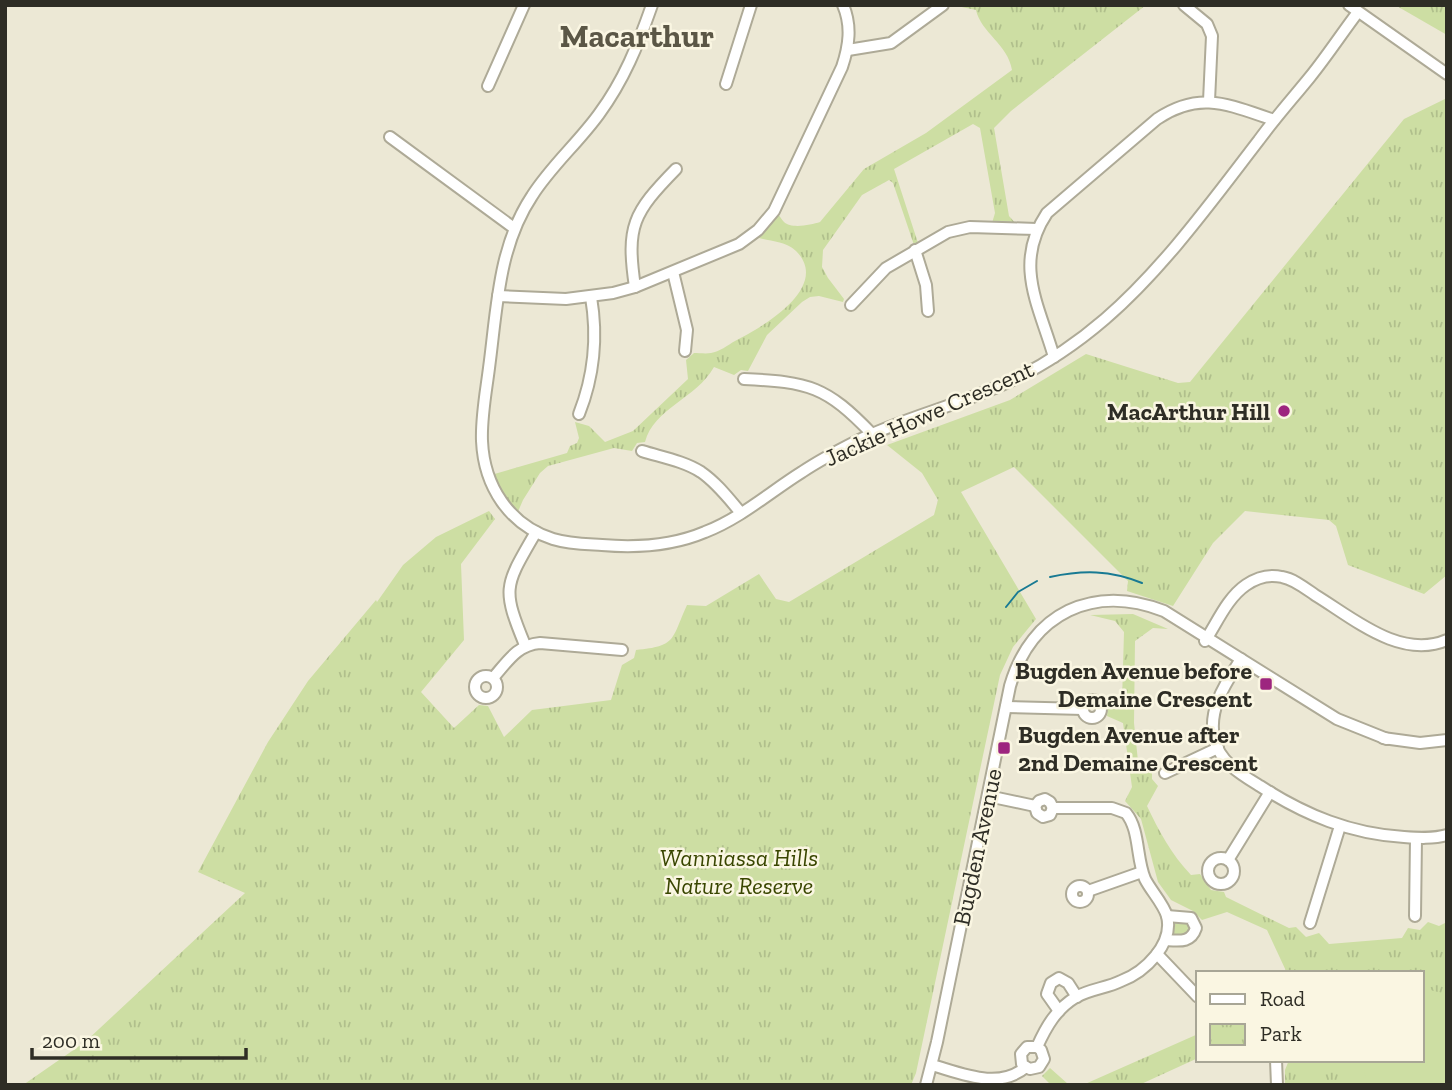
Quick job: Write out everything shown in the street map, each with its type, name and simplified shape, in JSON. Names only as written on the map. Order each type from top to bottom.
[{"type":"street","points":[[488,86],[524,5]]},
{"type":"street","name":"Jackie Howe Crescent","points":[[652,5],[631,64],[618,87],[534,193],[514,228],[498,296],[482,429],[483,457],[490,483],[515,517],[536,532],[573,543],[643,547],[704,533],[741,513],[803,471],[872,434],[984,393],[1054,357],[1096,327],[1133,293],[1311,77],[1354,8]]},
{"type":"street","points":[[726,84],[751,5]]},
{"type":"street","points":[[498,296],[566,299],[591,297],[635,287],[739,244],[758,230],[782,197],[848,50],[849,26],[843,5]]},
{"type":"street","points":[[848,50],[891,43],[943,5]]},
{"type":"street","points":[[1184,5],[1199,15],[1212,36],[1209,102]]},
{"type":"street","points":[[1354,8],[1447,74]]},
{"type":"street","points":[[1054,357],[1029,271],[1029,257],[1037,229],[1055,205],[1157,119],[1189,103],[1229,105],[1274,120]]},
{"type":"street","points":[[390,136],[514,228]]},
{"type":"street","points":[[635,287],[630,255],[633,228],[646,201],[676,169]]},
{"type":"street","points":[[851,305],[886,268],[941,235],[963,228],[1037,229]]},
{"type":"street","points":[[915,250],[926,285],[928,312]]},
{"type":"street","points":[[673,272],[687,330],[685,351]]},
{"type":"street","points":[[579,414],[589,388],[595,342],[591,297]]},
{"type":"street","points":[[744,379],[788,381],[814,388],[838,401],[872,434]]},
{"type":"street","points":[[642,451],[702,472],[741,513]]},
{"type":"street","points":[[525,645],[510,610],[509,586],[515,567],[536,532]]},
{"type":"street","points":[[1206,640],[1236,594],[1256,579],[1273,575],[1293,581],[1396,642],[1429,646],[1447,640]]},
{"type":"street","name":"Bugden Avenue","points":[[926,1085],[1015,670],[1032,639],[1051,621],[1091,604],[1131,605],[1163,613],[1318,710],[1367,736],[1420,743],[1447,740]]},
{"type":"street","points":[[493,678],[513,654],[525,645],[540,643],[622,650]]},
{"type":"street","points":[[1240,661],[1223,687],[1215,706],[1214,737],[1218,748],[1236,771],[1302,811],[1340,826],[1387,836],[1416,838],[1447,835]]},
{"type":"street","points":[[1006,707],[1083,709]]},
{"type":"street","points":[[1165,774],[1218,748]]},
{"type":"street","points":[[1228,860],[1270,792]]},
{"type":"street","points":[[988,796],[1035,806],[1045,799],[1053,808],[1112,808],[1126,813],[1133,826],[1142,872],[1167,916],[1166,940],[1157,954],[1130,977],[1077,996],[1059,1011],[1046,1028],[1037,1047]]},
{"type":"street","points":[[1310,923],[1340,826]]},
{"type":"street","points":[[1415,916],[1416,838]]},
{"type":"street","points":[[1088,891],[1142,872]]},
{"type":"street","points":[[1166,940],[1184,941],[1192,936],[1196,928],[1191,918],[1167,916]]},
{"type":"street","points":[[1157,954],[1196,995]]},
{"type":"street","points":[[1059,1011],[1047,994],[1048,988],[1055,980],[1059,978],[1068,983],[1077,996]]},
{"type":"street","points":[[1027,1047],[1037,1047],[1043,1054],[1042,1063],[1035,1069],[1026,1067],[1022,1064],[1021,1054],[1027,1047]]},
{"type":"street","points":[[1276,1062],[1277,1085]]},
{"type":"street","points":[[932,1066],[992,1081],[1012,1077],[1026,1067]]},
{"type":"green space","points":[[952,5],[1146,5],[1011,111],[994,128],[1009,216],[1017,225],[992,223],[995,213],[980,128],[973,124],[894,169],[918,243],[914,245],[893,183],[889,180],[862,195],[823,250],[822,267],[844,299],[843,302],[819,296],[802,302],[767,335],[748,371],[741,370],[734,375],[714,367],[697,387],[657,420],[645,442],[637,443],[632,451],[614,448],[548,466],[540,473],[517,514],[509,506],[491,475],[567,453],[579,438],[575,422],[589,426],[605,442],[633,431],[688,379],[686,360],[694,353],[720,350],[761,327],[789,305],[805,278],[805,265],[791,247],[756,237],[777,213],[784,222],[791,225],[820,222],[864,169],[926,133],[1012,70],[1010,61],[983,25],[976,10]]},
{"type":"green space","points":[[1395,5],[1447,5],[1447,35]]},
{"type":"green space","name":"Wanniassa Hills Nature Reserve","points":[[1447,98],[1447,575],[1424,594],[1348,565],[1336,526],[1329,520],[1245,511],[1213,543],[1173,606],[1127,591],[1128,581],[1014,467],[961,492],[1036,619],[1013,647],[1000,675],[916,1073],[911,1085],[23,1085],[85,1042],[245,893],[198,872],[268,742],[308,681],[376,600],[377,602],[403,565],[436,537],[489,511],[495,519],[461,564],[464,640],[421,692],[454,728],[479,705],[488,706],[504,737],[532,710],[611,700],[622,665],[634,658],[636,650],[659,646],[671,639],[687,605],[706,606],[759,574],[776,599],[789,602],[934,515],[938,500],[922,473],[887,445],[1010,400],[1086,354],[1178,383],[1190,382],[1404,119]]},
{"type":"green space","points":[[1133,614],[1168,629],[1153,628],[1135,641],[1134,723],[1138,761],[1152,767],[1152,779],[1158,786],[1147,806],[1171,851],[1191,875],[1200,874],[1211,890],[1224,892],[1226,897],[1289,928],[1296,927],[1306,937],[1319,933],[1329,944],[1402,938],[1408,928],[1420,930],[1428,922],[1439,926],[1447,922],[1447,1085],[1285,1085],[1288,1062],[1424,1062],[1424,971],[1286,971],[1267,930],[1227,912],[1202,920],[1193,911],[1171,900],[1158,882],[1141,819],[1125,801],[1132,787],[1123,723],[1107,716],[1108,705],[1122,701],[1124,632],[1115,621],[1090,615]]},
{"type":"green space","points":[[1181,920],[1187,923],[1190,929],[1187,935],[1181,938],[1175,935],[1172,929],[1175,923]]},
{"type":"green space","points":[[1424,988],[1438,992],[1447,1000],[1447,1085],[1367,1085],[1364,1069],[1366,1062],[1424,1062]]},
{"type":"green space","points":[[1196,1035],[1196,1059],[1139,1085],[1051,1085],[1042,1076],[1050,1068],[1068,1084],[1085,1084]]},
{"type":"waterway","points":[[1050,577],[1096,572],[1142,583]]},
{"type":"waterway","points":[[1006,607],[1018,592],[1037,581]]},
{"type":"place","name":"MacArthur Hill","points":[[1284,411]]},
{"type":"place","name":"Bugden Avenue before Demaine Crescent","points":[[1266,684]]},
{"type":"place","name":"Bugden Avenue after 2nd Demaine Crescent","points":[[1004,748]]},
{"type":"district","name":"Macarthur","points":[[637,36]]}]
